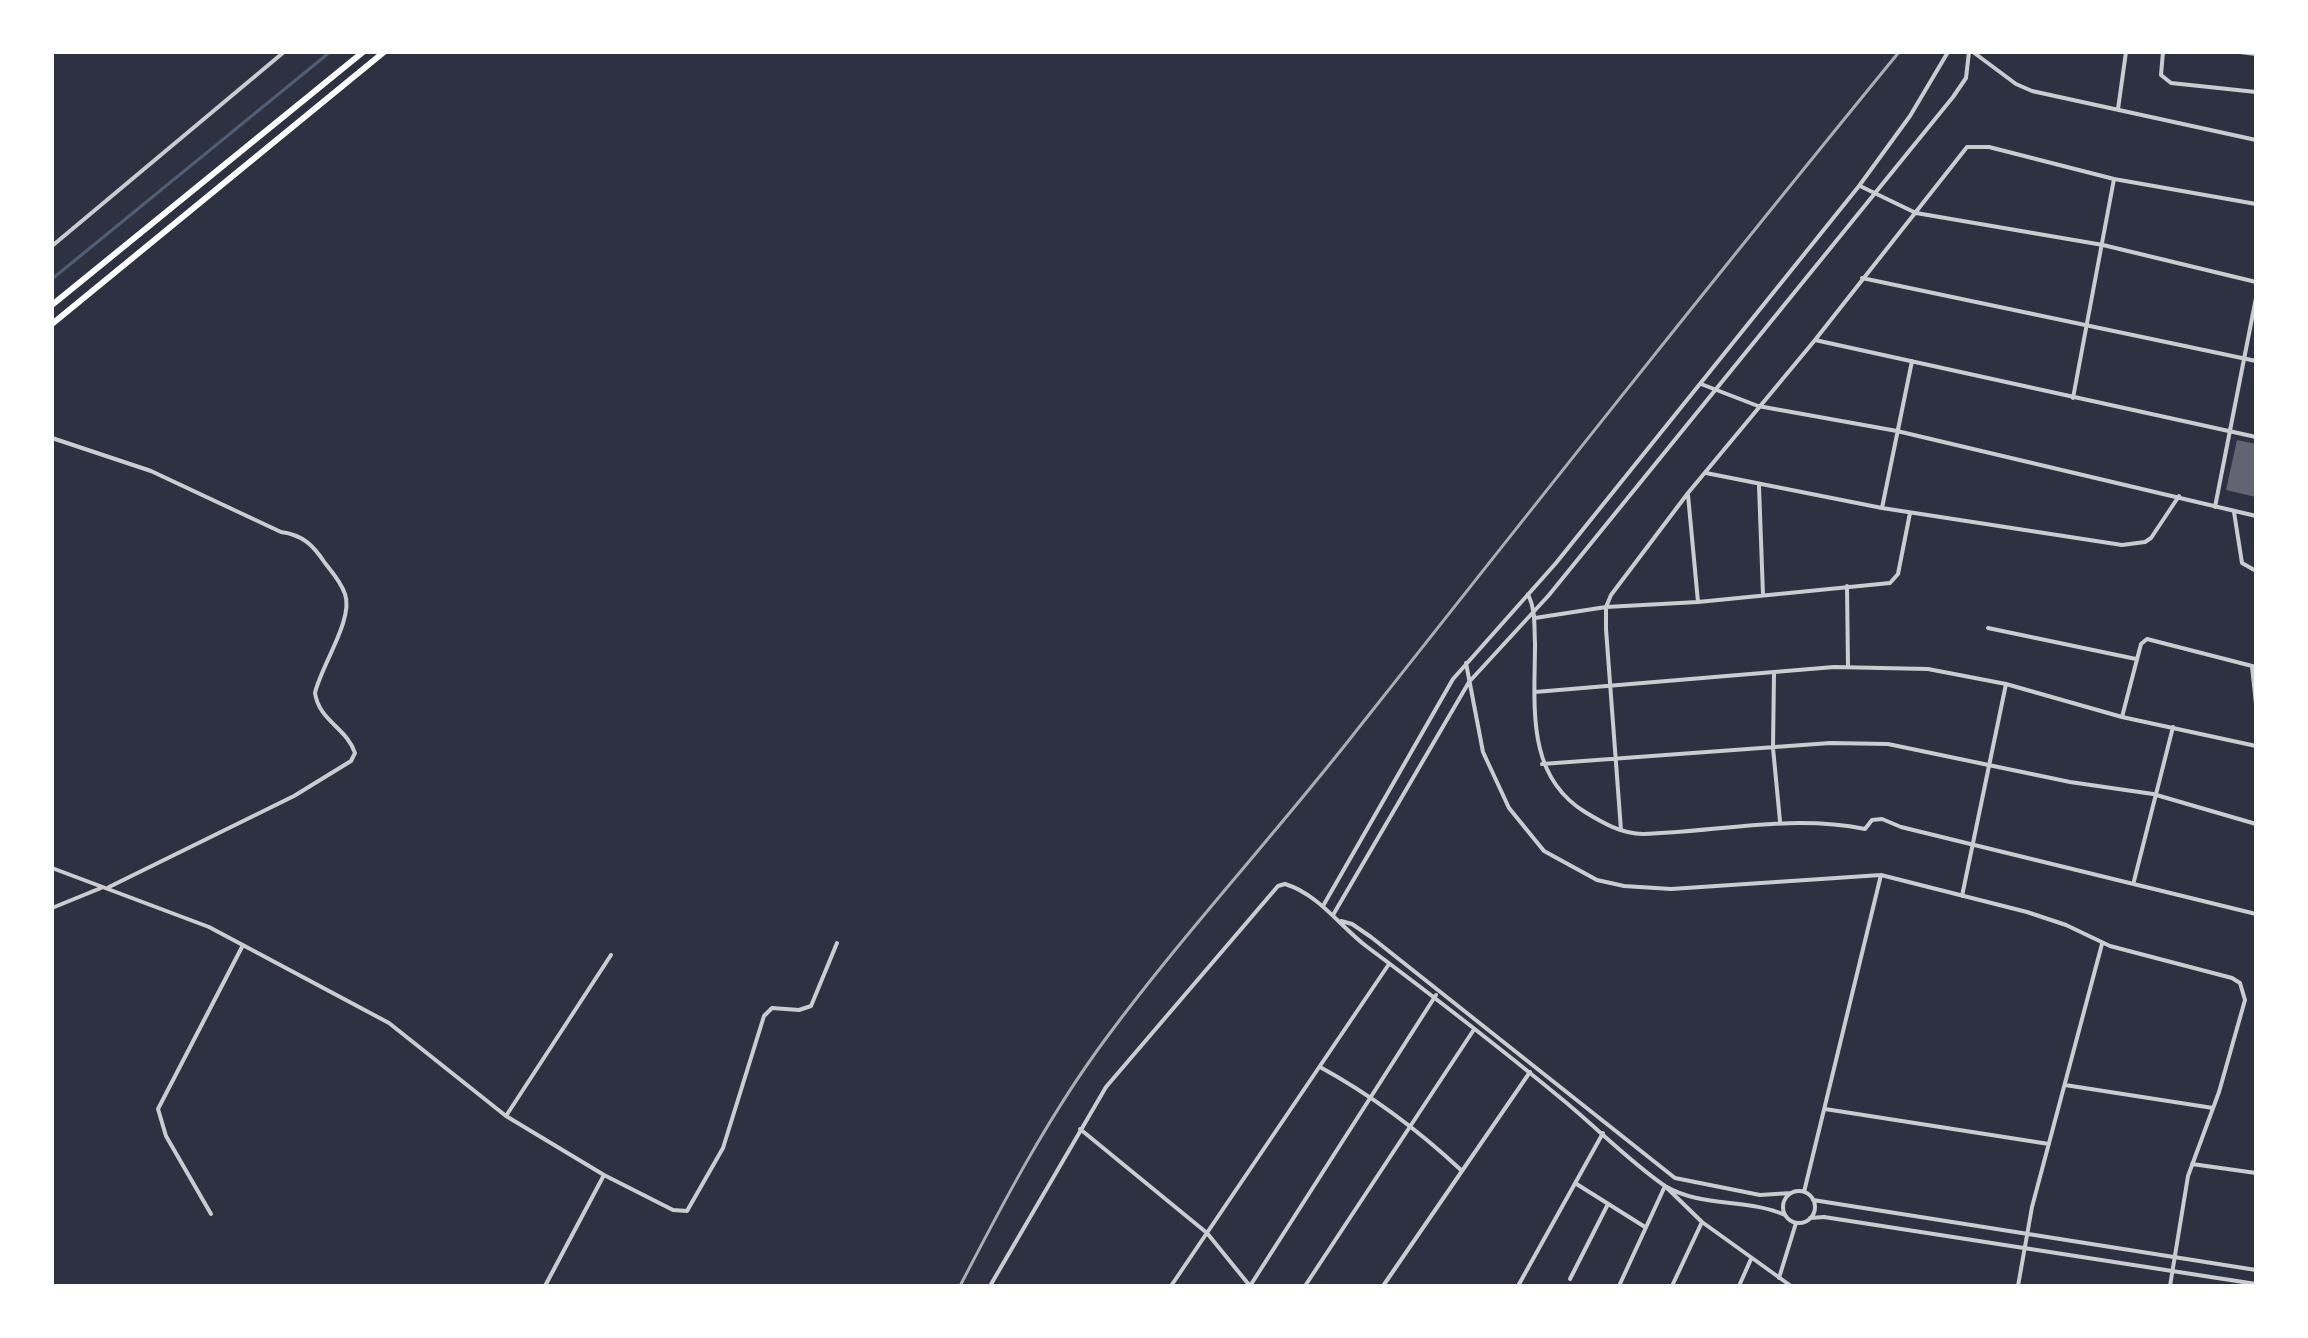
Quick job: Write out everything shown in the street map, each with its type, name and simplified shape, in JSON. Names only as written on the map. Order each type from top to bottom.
[{"type":"main road","points":[[52,305],[363,52]]},
{"type":"main road","points":[[52,324],[384,52]]},
{"type":"street","points":[[52,246],[284,52]]},
{"type":"street","points":[[1323,907],[1426,722],[1466,663],[1528,594],[1859,186],[1910,116],[1948,52]]},
{"type":"street","points":[[1333,915],[1469,682],[1534,611],[1874,195],[1963,83],[1969,71],[1971,52],[2016,84],[2032,91],[2256,140]]},
{"type":"street","points":[[2118,110],[2126,52]]},
{"type":"street","points":[[2163,52],[2161,75],[2171,83],[2256,92]]},
{"type":"street","points":[[2240,52],[2256,54]]},
{"type":"street","points":[[1621,830],[1606,607],[1618,583],[1688,493],[1815,340],[1958,155],[1971,146],[2114,179],[2256,204]]},
{"type":"street","points":[[2073,398],[2114,179]]},
{"type":"street","points":[[1859,186],[1916,213],[2103,245],[2256,282]]},
{"type":"street","points":[[1862,278],[2256,361]]},
{"type":"street","points":[[2215,507],[2256,298]]},
{"type":"street","points":[[1815,340],[2256,437]]},
{"type":"street","points":[[1882,508],[1912,361]]},
{"type":"street","points":[[1701,384],[1758,406],[1897,431],[2256,516]]},
{"type":"street","points":[[52,438],[151,471],[281,532],[297,534],[317,551],[346,595],[347,607],[315,693],[324,717],[353,745],[355,753],[351,761],[294,796],[109,887],[52,908]]},
{"type":"street","points":[[1706,473],[1759,486],[1910,513],[2131,545],[2151,538],[2179,496]]},
{"type":"street","points":[[1759,486],[1763,596]]},
{"type":"street","points":[[1688,493],[1698,602]]},
{"type":"street","points":[[2234,512],[2242,563],[2256,571]]},
{"type":"street","points":[[1535,618],[1606,607],[1698,602],[1893,581],[1910,513]]},
{"type":"street","points":[[1847,586],[1848,667]]},
{"type":"street","points":[[1528,594],[1535,618],[1536,737],[1542,764],[1565,798],[1602,823],[1630,834],[1780,821],[1826,821],[1865,829],[1872,820],[1882,819],[1901,827],[2134,881],[2256,914]]},
{"type":"street","points":[[1988,628],[2136,659]]},
{"type":"street","points":[[2122,717],[2141,644],[2153,639],[2254,667],[2256,704]]},
{"type":"street","points":[[1466,663],[1483,752],[1509,808],[1544,851],[1597,880],[1624,886],[1671,889],[1881,875],[2050,919],[2102,944],[2232,978],[2243,987],[2245,1000],[2213,1108],[2192,1164],[2170,1286]]},
{"type":"street","points":[[1535,692],[1848,667],[1928,669],[2006,684],[2122,717],[2256,746]]},
{"type":"street","points":[[1774,673],[1773,748],[1780,821]]},
{"type":"street","points":[[1962,896],[1992,764],[2006,684]]},
{"type":"street","points":[[2134,881],[2153,794],[2173,727]]},
{"type":"street","points":[[1542,764],[1877,743],[2070,782],[2153,794],[2256,824]]},
{"type":"street","points":[[52,868],[101,888]]},
{"type":"street","points":[[1804,1192],[1881,875]]},
{"type":"street","points":[[990,1286],[1106,1087],[1278,886],[1288,885],[1323,907],[1354,936],[1436,995],[1473,1030],[1530,1072],[1603,1133],[1702,1222],[1791,1286]]},
{"type":"street","points":[[109,887],[209,927],[389,1023],[506,1116],[604,1175],[673,1210],[687,1211],[723,1148],[764,1016],[772,1008],[799,1010],[811,1006],[837,943]]},
{"type":"street","points":[[1341,921],[1352,924],[1371,937],[1675,1178],[1760,1195],[1804,1192],[1813,1200],[2256,1270]]},
{"type":"street","points":[[2018,1286],[2026,1233],[2102,944]]},
{"type":"street","points":[[211,1214],[166,1136],[158,1109],[243,945]]},
{"type":"street","points":[[506,1116],[611,955]]},
{"type":"street","points":[[1171,1286],[1390,963]]},
{"type":"street","points":[[1080,1129],[1207,1233],[1250,1286],[1301,1211],[1369,1094],[1436,995]]},
{"type":"street","points":[[1305,1286],[1473,1030]]},
{"type":"street","points":[[1320,1067],[1369,1094],[1410,1124],[1461,1170]]},
{"type":"street","points":[[1383,1286],[1530,1072]]},
{"type":"street","points":[[2065,1085],[2213,1108]]},
{"type":"street","points":[[1825,1109],[2049,1144]]},
{"type":"street","points":[[1518,1286],[1603,1133]]},
{"type":"street","points":[[2192,1164],[2256,1173]]},
{"type":"street","points":[[545,1286],[604,1175]]},
{"type":"street","points":[[1575,1183],[1645,1227]]},
{"type":"street","points":[[1665,1186],[1687,1197],[1763,1208],[1785,1215],[1796,1223]]},
{"type":"street","points":[[1619,1286],[1665,1186]]},
{"type":"street","points":[[1785,1215],[1783,1203],[1791,1193]]},
{"type":"street","points":[[1810,1218],[1815,1209],[1813,1200]]},
{"type":"street","points":[[1570,1279],[1608,1204]]},
{"type":"street","points":[[1796,1223],[1824,1217],[2256,1284]]},
{"type":"street","points":[[1672,1286],[1702,1222]]},
{"type":"street","points":[[1779,1278],[1796,1223]]},
{"type":"street","points":[[1739,1286],[1751,1259]]},
{"type":"building","points":[[2237,440],[2256,444],[2256,497],[2226,490]]},
{"type":"waterway","points":[[52,279],[330,52]]},
{"type":"railway","points":[[960,1286],[1047,1128],[1136,998],[1323,773],[1899,52]]}]
